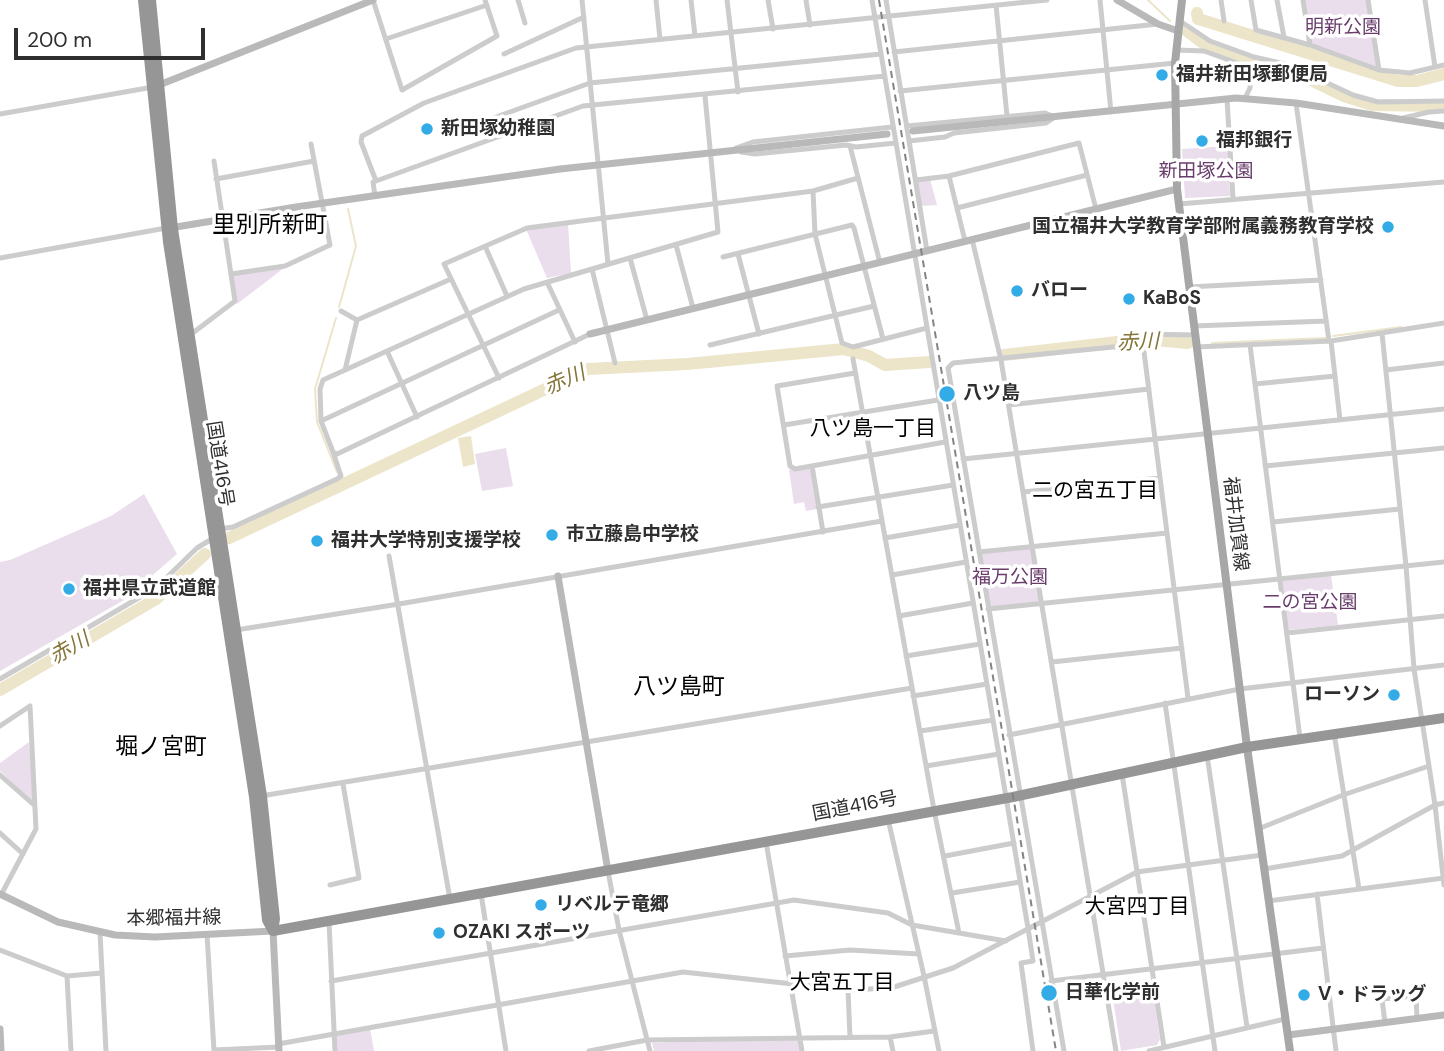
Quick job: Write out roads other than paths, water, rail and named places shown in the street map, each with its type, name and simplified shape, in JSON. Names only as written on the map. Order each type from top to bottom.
[{"type":"highway","name":"国道416号","points":[[143,0],[155,86],[169,228],[258,797],[267,920],[273,931],[1006,798],[1247,747],[1444,718]]},
{"type":"highway","name":"国道416号","points":[[151,0],[155,86]]},
{"type":"main road","name":"福井加賀線","points":[[1182,0],[1175,63],[1177,189],[1247,747],[1290,1051]]},
{"type":"street","points":[[0,114],[155,86],[374,0],[386,39],[402,90],[497,36],[486,3],[386,39]]},
{"type":"street","points":[[518,0],[525,23]]},
{"type":"street","points":[[582,0],[608,264]]},
{"type":"street","points":[[656,0],[660,39]]},
{"type":"street","points":[[691,0],[695,36]]},
{"type":"street","points":[[727,0],[738,92]]},
{"type":"street","points":[[768,0],[773,29]]},
{"type":"street","points":[[806,0],[810,24]]},
{"type":"street","points":[[872,0],[885,76],[890,131],[896,143],[1028,928],[1033,961],[1021,963],[1032,1051]]},
{"type":"street","points":[[886,0],[900,91],[910,129],[909,141],[927,251]]},
{"type":"street","points":[[960,0],[961,9]]},
{"type":"street","points":[[376,181],[360,142],[362,136],[424,103],[576,48],[1047,0]]},
{"type":"street","points":[[1100,0],[1111,111]]},
{"type":"street","points":[[1117,0],[1158,24]]},
{"type":"street","points":[[1221,0],[1224,21]]},
{"type":"street","points":[[1251,0],[1255,30],[1310,45],[1379,70],[1410,73],[1444,65]]},
{"type":"street","points":[[1277,0],[1284,37]]},
{"type":"street","points":[[1303,0],[1310,45]]},
{"type":"street","points":[[1368,0],[1379,70]]},
{"type":"street","points":[[1425,0],[1435,67]]},
{"type":"street","points":[[996,5],[1007,116]]},
{"type":"street","points":[[504,54],[584,17]]},
{"type":"street","points":[[894,52],[1158,24],[1179,26],[1254,57],[1289,65],[1353,96],[1378,102],[1444,101]]},
{"type":"street","points":[[1176,50],[1204,51],[1251,68],[1250,88],[1244,99]]},
{"type":"street","points":[[491,139],[485,121],[590,83],[881,54]]},
{"type":"street","points":[[900,91],[1175,63]]},
{"type":"street","points":[[375,196],[373,182],[583,106],[705,96],[885,76]]},
{"type":"street","points":[[0,679],[155,588],[197,548],[218,534],[341,476],[321,421],[320,389],[323,380],[507,296],[718,232],[705,96]]},
{"type":"street","points":[[1227,99],[1233,199]]},
{"type":"street","points":[[910,129],[1227,99],[1296,103],[1444,126]]},
{"type":"street","points":[[1296,103],[1340,420]]},
{"type":"street","points":[[1400,119],[1429,111],[1444,111]]},
{"type":"street","points":[[910,129],[1007,116],[1045,113],[1055,117]]},
{"type":"street","points":[[909,141],[1046,123],[1055,117]]},
{"type":"street","points":[[0,258],[375,196],[597,165],[890,131]]},
{"type":"street","points":[[731,150],[755,154],[896,143]]},
{"type":"street","points":[[916,180],[949,176],[1080,143],[1096,209]]},
{"type":"street","points":[[231,274],[285,266],[330,245],[311,144]]},
{"type":"street","points":[[850,146],[880,263]]},
{"type":"street","points":[[185,333],[194,332],[235,301],[214,161]]},
{"type":"street","points":[[216,178],[314,161]]},
{"type":"street","points":[[957,208],[1087,175]]},
{"type":"street","points":[[949,176],[1002,360],[1116,1051]]},
{"type":"street","points":[[499,379],[444,264],[527,228],[813,191],[858,178]]},
{"type":"street","points":[[1179,204],[1444,182]]},
{"type":"street","points":[[334,452],[337,454],[590,334],[1177,189]]},
{"type":"street","points":[[813,191],[815,234],[842,343],[853,347],[928,328]]},
{"type":"street","points":[[723,257],[852,225],[883,339]]},
{"type":"street","points":[[676,245],[693,308]]},
{"type":"street","points":[[485,246],[507,296]]},
{"type":"street","points":[[738,254],[759,334]]},
{"type":"street","points":[[630,258],[647,320]]},
{"type":"street","points":[[592,270],[615,363]]},
{"type":"street","points":[[357,320],[452,279]]},
{"type":"street","points":[[1189,287],[1321,280]]},
{"type":"street","points":[[547,282],[575,342]]},
{"type":"street","points":[[710,345],[874,306]]},
{"type":"street","points":[[321,421],[559,310]]},
{"type":"street","points":[[341,311],[357,320]]},
{"type":"street","points":[[345,370],[357,320]]},
{"type":"street","points":[[1188,698],[1141,334],[1326,321]]},
{"type":"street","points":[[1196,347],[1330,341],[1444,323]]},
{"type":"street","points":[[1382,332],[1406,566],[1408,619],[1421,721],[1441,841],[1444,886]]},
{"type":"street","points":[[1064,1051],[948,368],[953,363],[1143,344]]},
{"type":"street","points":[[1250,345],[1300,738]]},
{"type":"street","points":[[387,351],[417,417]]},
{"type":"street","points":[[853,359],[934,810],[960,933]]},
{"type":"street","points":[[1386,370],[1444,363]]},
{"type":"street","points":[[855,373],[777,386],[790,466],[795,469],[945,442]]},
{"type":"street","points":[[1255,384],[1335,376]]},
{"type":"street","points":[[1009,405],[1149,389]]},
{"type":"street","points":[[784,425],[938,400]]},
{"type":"street","points":[[963,459],[1444,409]]},
{"type":"street","points":[[1265,466],[1444,447]]},
{"type":"street","points":[[812,466],[823,532]]},
{"type":"street","points":[[1023,492],[1160,478]]},
{"type":"street","points":[[818,507],[953,485]]},
{"type":"street","points":[[1273,522],[1400,509]]},
{"type":"street","points":[[232,631],[882,521]]},
{"type":"street","points":[[885,538],[960,525]]},
{"type":"street","points":[[979,552],[1167,533]]},
{"type":"street","points":[[390,556],[450,899]]},
{"type":"street","points":[[892,575],[966,562]]},
{"type":"street","points":[[988,609],[1444,562]]},
{"type":"street","points":[[558,576],[607,871],[650,1051]]},
{"type":"street","points":[[899,616],[973,603]]},
{"type":"street","points":[[1287,633],[1444,616]]},
{"type":"street","points":[[906,656],[980,644]]},
{"type":"street","points":[[1052,662],[1182,648]]},
{"type":"street","points":[[1009,735],[1240,689],[1444,665]]},
{"type":"street","points":[[913,696],[987,684]]},
{"type":"street","points":[[258,797],[912,688]]},
{"type":"street","points":[[1165,703],[1215,1051]]},
{"type":"street","points":[[0,726],[30,706],[36,829],[1,895],[0,907]]},
{"type":"street","points":[[920,732],[993,720]]},
{"type":"street","points":[[1334,733],[1359,889]]},
{"type":"street","points":[[926,766],[999,754]]},
{"type":"street","points":[[1207,755],[1247,1027]]},
{"type":"street","points":[[1258,829],[1343,795],[1429,766]]},
{"type":"street","points":[[1122,774],[1164,1047]]},
{"type":"street","points":[[0,775],[35,806]]},
{"type":"street","points":[[330,885],[359,878],[343,784]]},
{"type":"street","points":[[1264,869],[1342,856],[1435,805],[1444,803]]},
{"type":"street","points":[[888,819],[939,1051]]},
{"type":"street","points":[[0,833],[23,853]]},
{"type":"street","points":[[766,842],[802,1051]]},
{"type":"street","points":[[945,856],[1014,843]]},
{"type":"street","points":[[207,934],[214,1051],[279,1047],[334,1034],[683,972],[848,990],[891,988],[953,968],[1137,872],[1262,855]]},
{"type":"street","points":[[1268,901],[1444,878]]},
{"type":"street","points":[[952,893],[1020,882]]},
{"type":"street","points":[[481,894],[506,1051]]},
{"type":"street","points":[[1317,894],[1336,1051]]},
{"type":"street","name":"本郷福井線","points":[[1,895],[58,922],[100,933],[149,937],[273,931]]},
{"type":"street","points":[[331,981],[794,900],[888,913],[912,925],[1006,941]]},
{"type":"street","points":[[328,922],[335,1051]]},
{"type":"street","points":[[273,931],[279,1047]]},
{"type":"street","points":[[100,933],[106,1051]]},
{"type":"street","points":[[1051,981],[1324,948]]},
{"type":"street","points":[[0,950],[67,976],[102,973]]},
{"type":"street","points":[[785,956],[850,950],[919,954]]},
{"type":"street","points":[[67,976],[71,1051]]},
{"type":"street","points":[[848,990],[850,1037]]},
{"type":"street","points":[[1385,1023],[1382,999],[1416,996],[1418,1018]]},
{"type":"street","points":[[1288,1035],[1444,1015]]},
{"type":"street","points":[[1149,1051],[1285,1019]]},
{"type":"street","points":[[0,1029],[1,1051]]},
{"type":"street","points":[[589,1051],[648,1040],[890,1037],[934,1031]]},
{"type":"street","points":[[890,1037],[893,1051]]},
{"type":"waterway","points":[[1148,0],[1170,21]]},
{"type":"waterway","points":[[1197,13],[1198,19],[1398,81],[1417,81],[1444,74]]},
{"type":"waterway","points":[[1187,31],[1203,43],[1241,60],[1295,72],[1344,96],[1372,105],[1444,106]]},
{"type":"waterway","points":[[339,307],[356,246],[348,209]]},
{"type":"waterway","points":[[336,318],[315,389],[317,422],[337,472]]},
{"type":"waterway","points":[[1333,336],[1401,327]]},
{"type":"waterway","points":[[1212,343],[1325,338]]},
{"type":"waterway","name":"赤川","points":[[1004,355],[1143,339],[1188,343]]},
{"type":"waterway","name":"赤川","points":[[229,538],[588,369],[687,364],[844,349],[869,356],[885,365],[929,362]]},
{"type":"waterway","name":"赤川","points":[[0,690],[156,599],[205,554]]},
{"type":"railway","points":[[879,0],[1056,1051]]},
{"type":"place","name":"福井新田塚郵便局","points":[[1162,75]]},
{"type":"place","name":"新田塚幼稚園","points":[[427,129]]},
{"type":"place","name":"福邦銀行","points":[[1202,141]]},
{"type":"place","name":"国立福井大学教育学部附属義務教育学校","points":[[1388,227]]},
{"type":"place","name":"バロー","points":[[1017,291]]},
{"type":"place","name":"KaBoS","points":[[1129,299]]},
{"type":"place","name":"八ツ島","points":[[947,394]]},
{"type":"place","name":"市立藤島中学校","points":[[552,535]]},
{"type":"place","name":"福井大学特別支援学校","points":[[317,541]]},
{"type":"place","name":"福井県立武道館","points":[[69,589]]},
{"type":"place","name":"ローソン","points":[[1394,695]]},
{"type":"place","name":"リベルテ竜郷","points":[[541,905]]},
{"type":"place","name":"OZAKI スポーツ","points":[[439,933]]},
{"type":"place","name":"日華化学前","points":[[1049,993]]},
{"type":"place","name":"V・ドラッグ","points":[[1304,995]]},
{"type":"district","name":"里別所新町","points":[[270,226]]},
{"type":"district","name":"八ツ島一丁目","points":[[873,429]]},
{"type":"district","name":"二の宮五丁目","points":[[1095,491]]},
{"type":"district","name":"八ツ島町","points":[[679,688]]},
{"type":"district","name":"堀ノ宮町","points":[[161,748]]},
{"type":"district","name":"大宮四丁目","points":[[1137,907]]},
{"type":"district","name":"大宮五丁目","points":[[842,983]]},
{"type":"park label","name":"明新公園","points":[[1343,28]]},
{"type":"park label","name":"新田塚公園","points":[[1206,172]]},
{"type":"park label","name":"福万公園","points":[[1010,578]]},
{"type":"park label","name":"二の宮公園","points":[[1310,603]]}]
